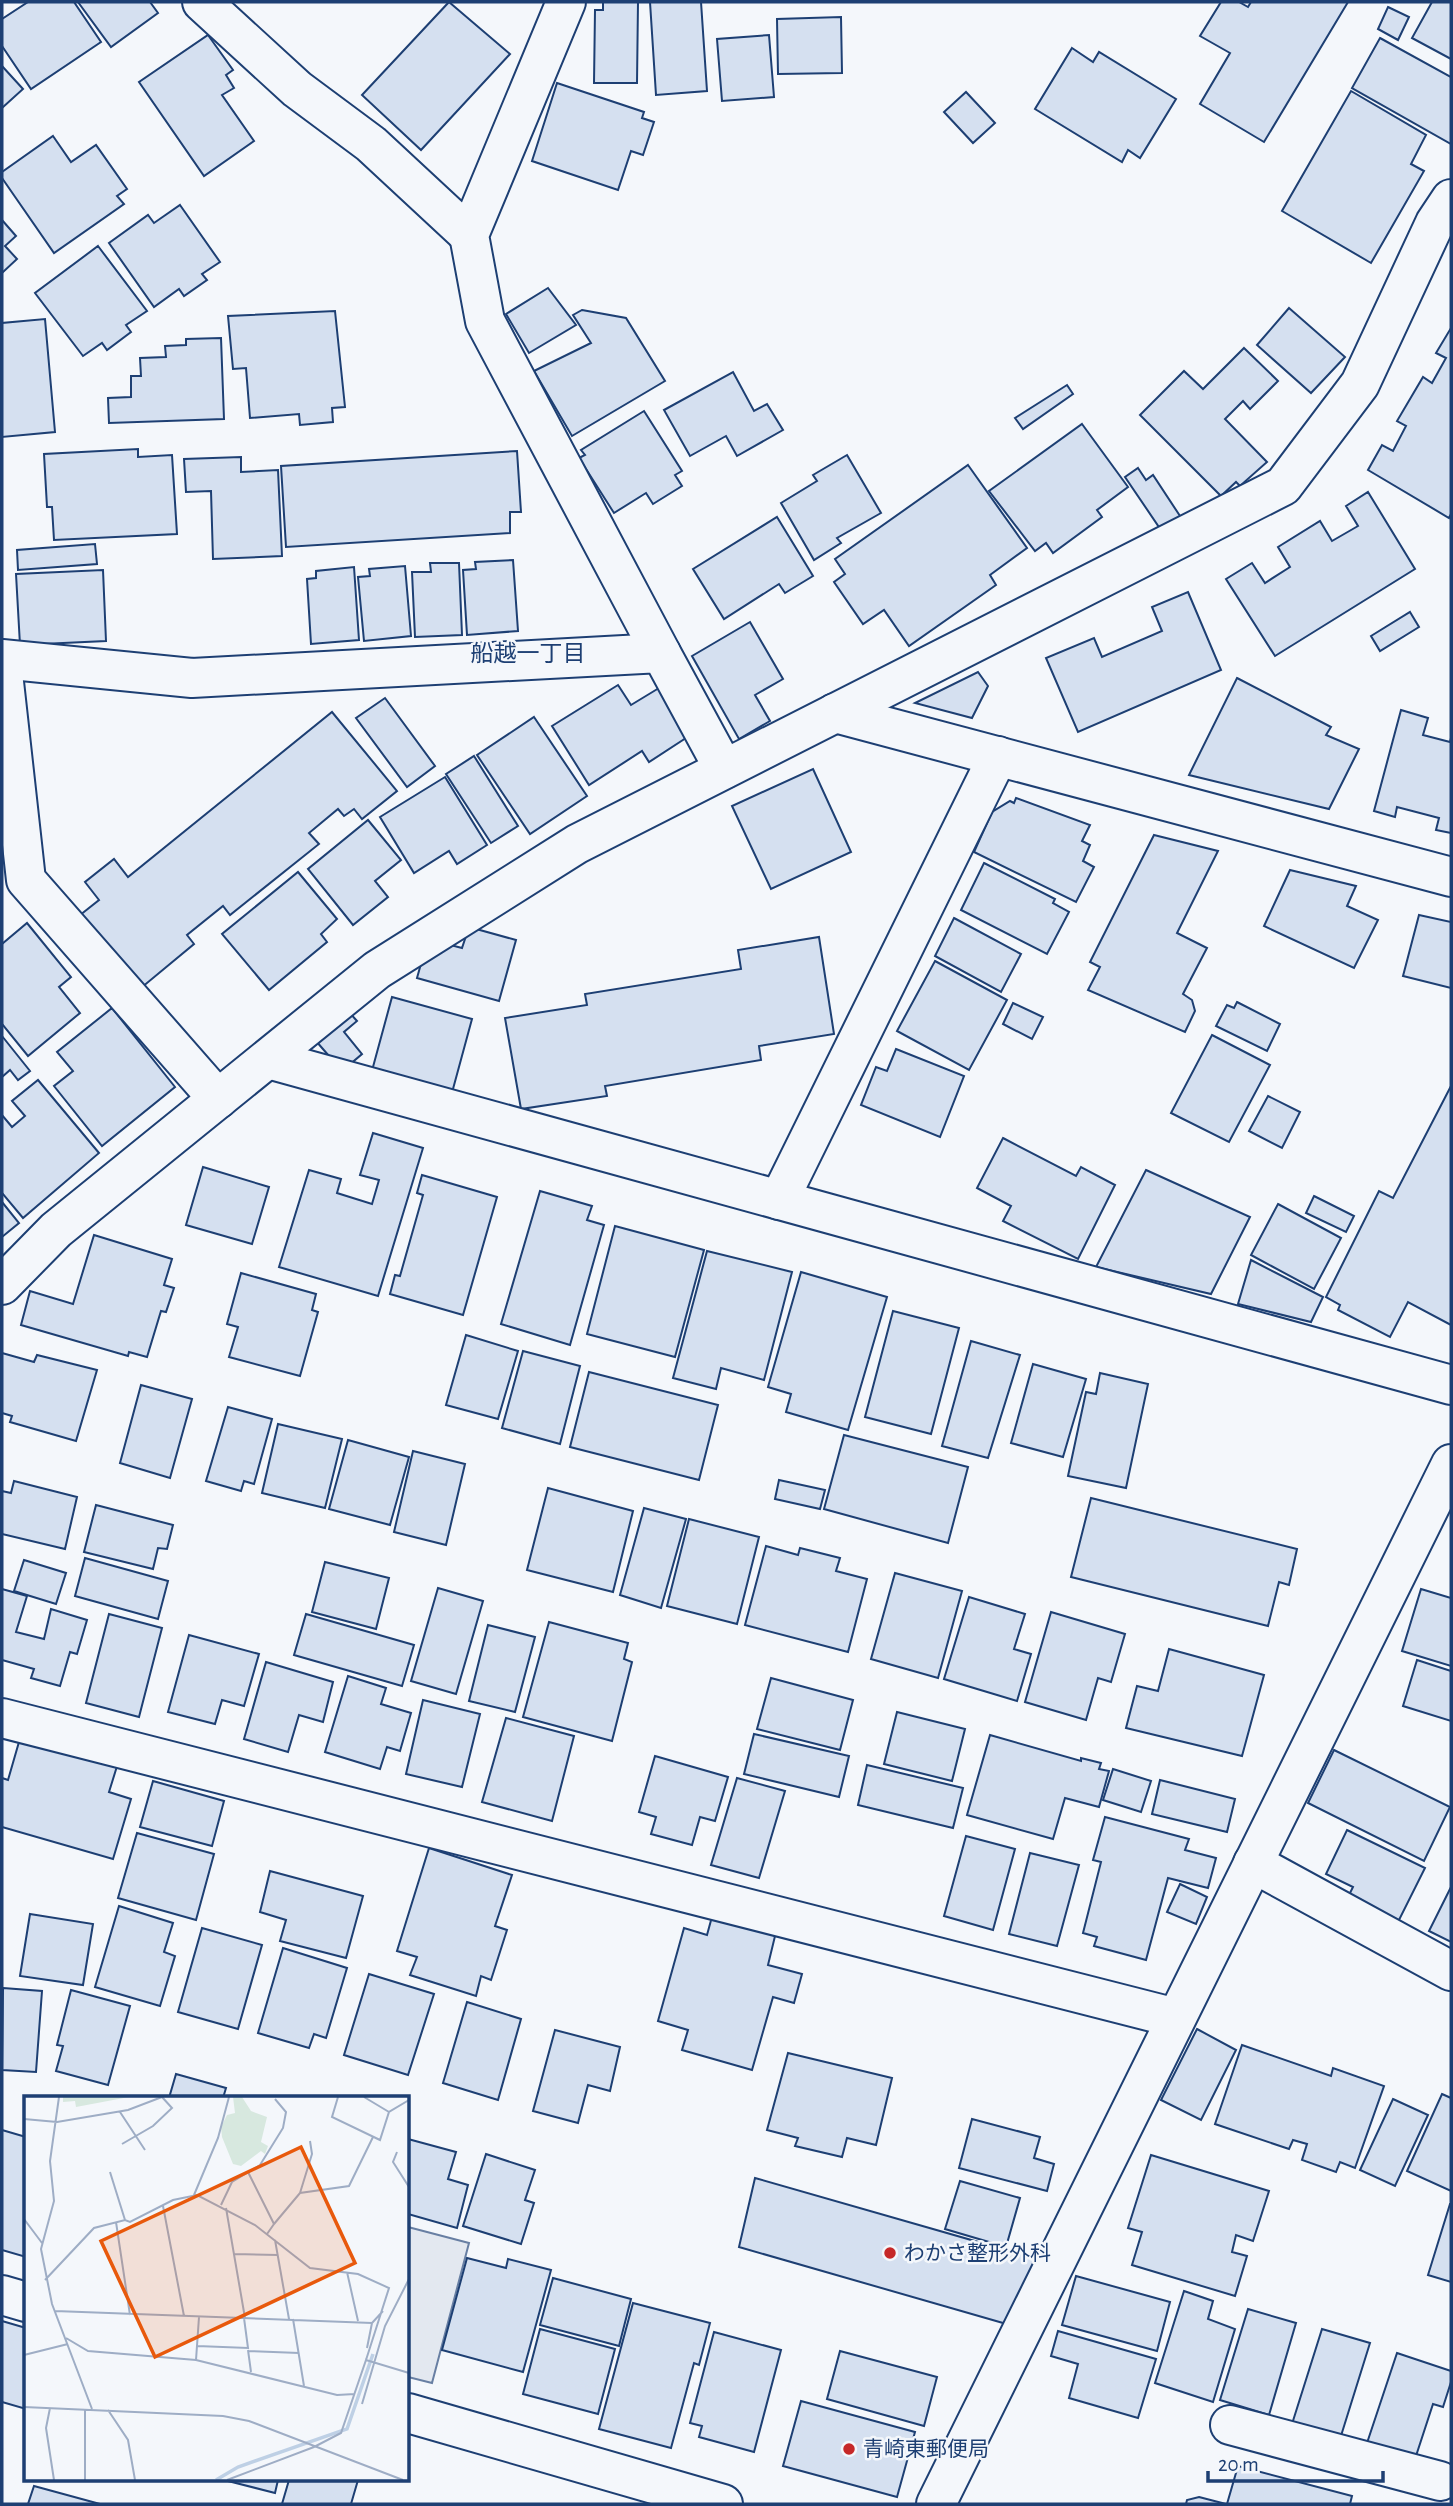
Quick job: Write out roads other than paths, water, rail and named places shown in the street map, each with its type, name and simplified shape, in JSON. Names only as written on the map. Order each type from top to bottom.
[{"type":"street","points":[[202,2],[297,89],[370,144],[469,235]]},
{"type":"street","points":[[566,2],[469,235],[485,321],[724,769]]},
{"type":"street","points":[[2,1285],[56,1230],[377,970],[577,844],[1283,486],[1360,384],[1435,223],[1451,199]]},
{"type":"street","points":[[218,1099],[26,880],[2,661],[192,678],[661,653]]},
{"type":"street","points":[[835,713],[1451,877]]},
{"type":"street","points":[[779,1200],[998,756]]},
{"type":"street","points":[[268,1059],[1451,1385]]},
{"type":"street","points":[[936,2504],[1451,1464]]},
{"type":"street","points":[[2,1718],[1176,2018]]},
{"type":"street","points":[[1253,1863],[1451,1970]]},
{"type":"street","points":[[2,2295],[24,2301]]},
{"type":"street","points":[[410,2414],[723,2504]]},
{"type":"street","points":[[1230,2425],[1439,2483]]},
{"type":"place","name":"わかさ整形外科","points":[[890,2253]]},
{"type":"place","name":"青崎東郵便局","points":[[849,2449]]},
{"type":"district","name":"船越一丁目","points":[[528,654]]}]
